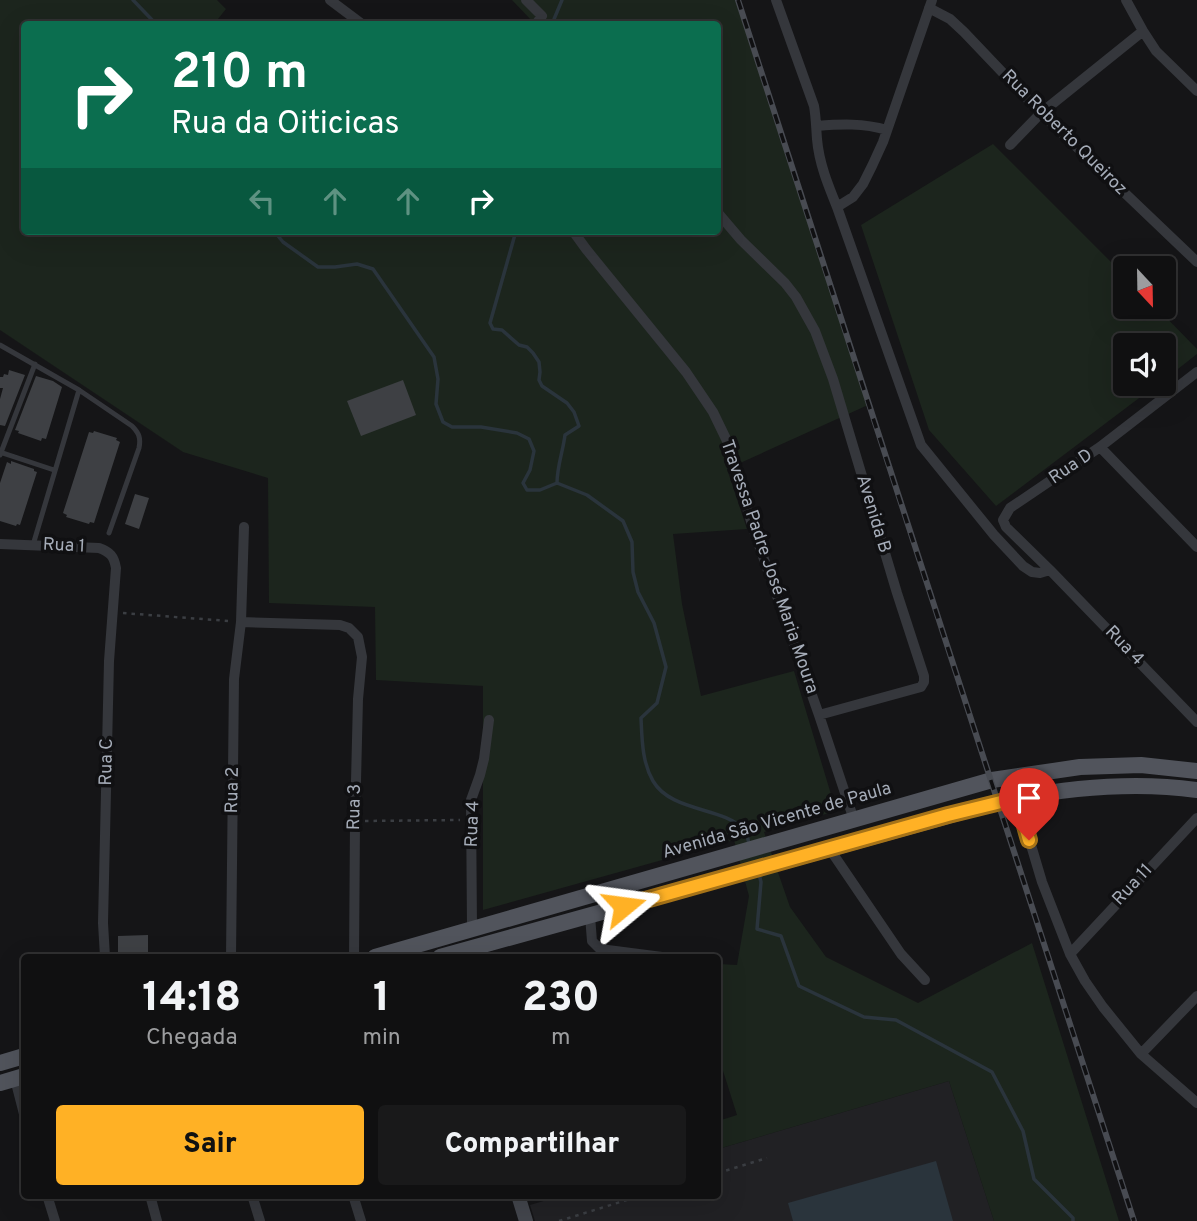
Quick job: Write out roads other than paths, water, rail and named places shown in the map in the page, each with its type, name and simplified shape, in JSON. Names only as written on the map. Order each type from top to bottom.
[{"type":"main road","name":"Avenida São Vicente de Paula","points":[[385,954],[715,858],[1011,776],[1080,767],[1141,765],[1197,771]]},
{"type":"main road","points":[[453,954],[1017,798],[1087,788],[1143,785],[1197,790]]},
{"type":"main road","points":[[619,886],[624,906]]},
{"type":"main road","points":[[0,1063],[21,1057]]},
{"type":"street","points":[[330,0],[358,21]]},
{"type":"street","points":[[526,0],[542,16],[538,21]]},
{"type":"street","points":[[776,0],[814,106],[823,175],[921,444],[994,535],[1023,566],[1032,572],[1050,570]]},
{"type":"street","points":[[1126,0],[1156,51],[1197,91]]},
{"type":"street","points":[[837,208],[853,197],[872,166],[931,4]]},
{"type":"street","name":"Rua Roberto Queiroz","points":[[931,4],[964,32],[1041,113],[1197,262]]},
{"type":"street","points":[[1010,145],[1041,113],[1143,31]]},
{"type":"street","points":[[817,126],[871,125],[887,130]]},
{"type":"street","name":"Avenida B","points":[[721,217],[791,290],[815,331],[833,379],[924,676],[921,687],[819,715]]},
{"type":"street","name":"Travessa Padre José Maria Moura","points":[[576,235],[685,372],[728,443],[752,528],[854,820]]},
{"type":"street","name":"Rua D","points":[[1050,570],[1006,527],[1003,520],[1010,508],[1100,447],[1196,375]]},
{"type":"street","points":[[1100,447],[1197,547]]},
{"type":"street","name":"Rua 2","points":[[231,954],[234,679],[241,622],[244,527]]},
{"type":"street","name":"Rua 1","points":[[0,544],[99,548],[114,558],[116,568]]},
{"type":"street","name":"Rua C","points":[[104,954],[109,661],[116,568]]},
{"type":"street","name":"Rua 4","points":[[1050,570],[1197,722]]},
{"type":"street","name":"Rua 3","points":[[241,622],[340,625],[349,628],[358,636],[362,657],[358,699],[354,954]]},
{"type":"street","name":"Rua 4","points":[[472,929],[471,800],[482,767],[489,720]]},
{"type":"street","points":[[1017,798],[1042,883],[1070,954],[1085,981],[1141,1054],[1197,1103]]},
{"type":"street","name":"Rua 11","points":[[1070,954],[1197,818]]},
{"type":"street","points":[[829,848],[901,954],[925,980]]},
{"type":"street","points":[[590,916],[592,941],[600,949],[639,954]]},
{"type":"street","points":[[1141,1054],[1197,996]]},
{"type":"street","points":[[13,1080],[21,1105]]},
{"type":"street","points":[[48,1199],[55,1221]]},
{"type":"street","points":[[151,1199],[157,1221]]},
{"type":"street","points":[[254,1199],[260,1221]]},
{"type":"street","points":[[355,1199],[361,1221]]},
{"type":"street","points":[[519,1199],[526,1221]]},
{"type":"lane","points":[[0,345],[79,390],[132,426],[138,433],[139,448],[109,533]]},
{"type":"lane","points":[[34,364],[0,453],[54,470]]},
{"type":"lane","points":[[33,545],[79,390]]},
{"type":"waterway","points":[[133,0],[153,21]]},
{"type":"waterway","points":[[553,21],[562,0]]},
{"type":"waterway","points":[[277,235],[318,267],[357,264],[373,269],[434,357],[438,379],[436,404],[443,422],[452,427],[481,427],[517,433],[529,439],[534,451],[530,470],[523,483],[527,490],[540,490],[557,483],[587,495],[623,521],[632,542],[633,572],[638,592],[654,623],[666,667],[657,703],[641,718],[643,750],[649,774],[661,791],[672,798],[734,822],[743,829],[749,844]]},
{"type":"waterway","points":[[515,235],[490,323],[493,329],[502,330],[533,353],[539,362],[539,380],[542,386],[567,403],[574,412],[579,426],[565,435],[557,483]]},
{"type":"waterway","points":[[759,874],[761,882],[757,929],[781,936],[799,986],[864,1017],[896,1020],[992,1072],[1023,1131],[1034,1179],[1073,1221]]},
{"type":"railway","points":[[738,0],[1134,1221]]}]
